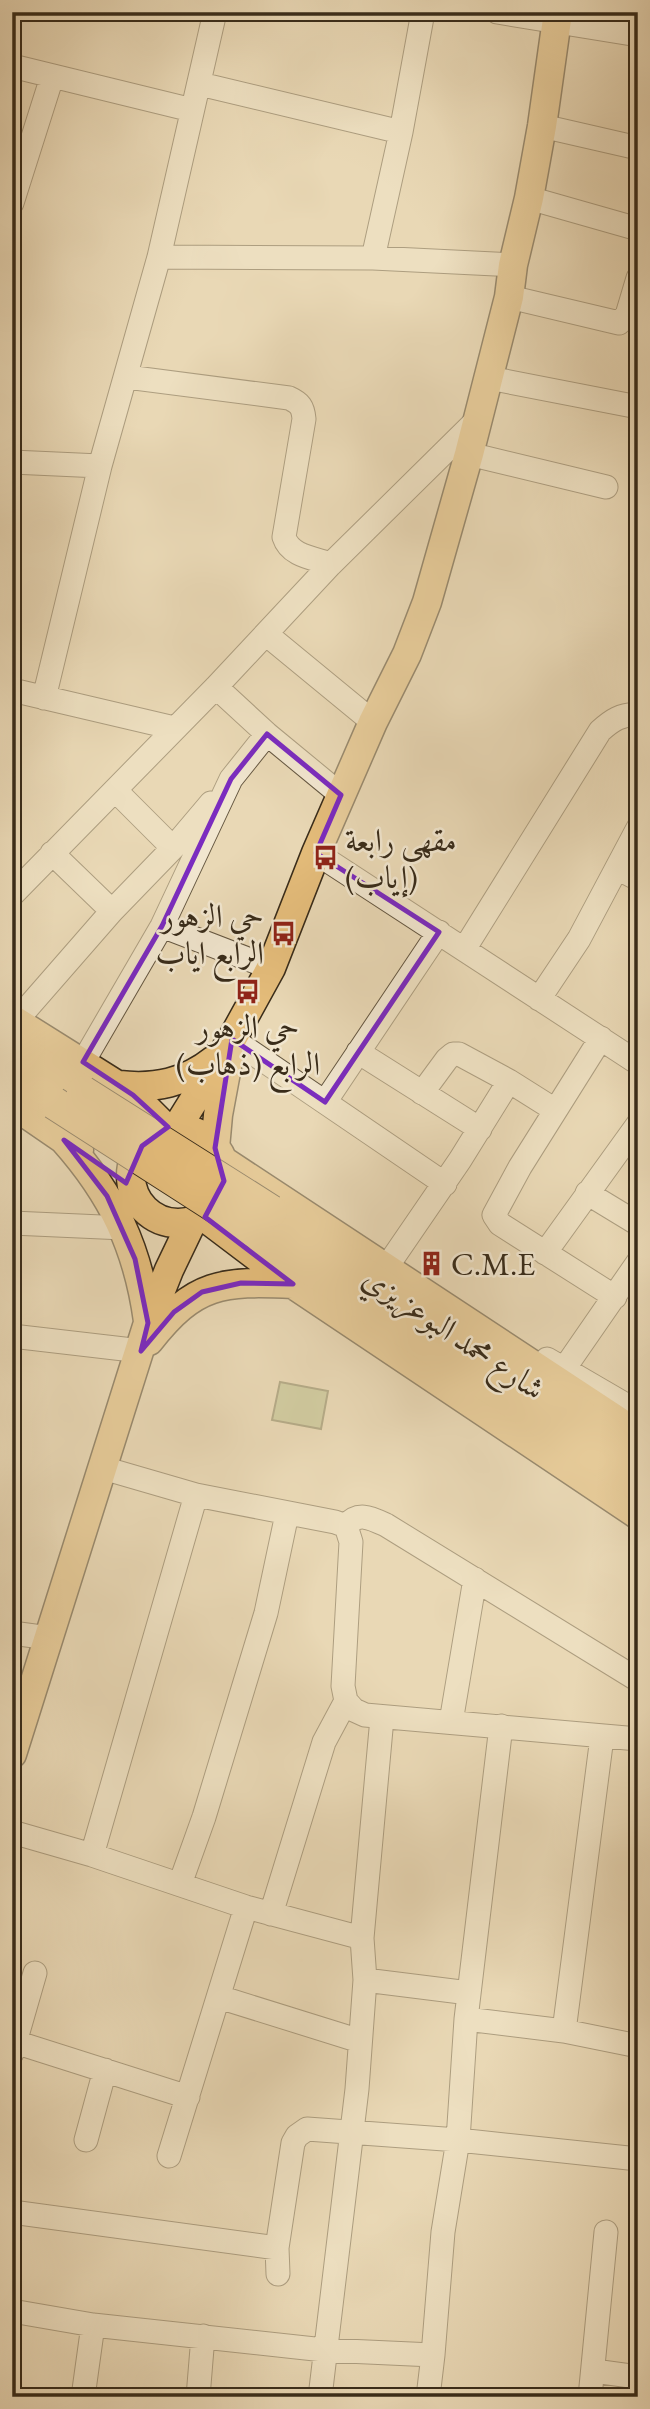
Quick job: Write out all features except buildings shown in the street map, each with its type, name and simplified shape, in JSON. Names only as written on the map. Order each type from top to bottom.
[{"type":"highway","points":[[14,1029],[83,1077],[264,1223]]},
{"type":"highway","points":[[12,1076],[54,1103],[264,1223]]},
{"type":"highway","name":"شارع محمد البوعزيزي","points":[[264,1223],[306,1280],[638,1485]]},
{"type":"highway","name":"شارع محمد البوعزيزي","points":[[264,1223],[416,1309],[638,1453]]},
{"type":"main road","points":[[172,1130],[232,1039],[271,968],[316,853],[373,722],[407,654],[427,602],[469,454],[509,297],[513,264],[542,126],[557,17]]},
{"type":"main road","points":[[83,1077],[119,1085],[162,1086],[183,1080],[201,1070],[218,1056],[232,1039]]},
{"type":"main road","points":[[13,1750],[151,1314],[176,1253],[198,1218],[218,1201],[222,1191],[224,1170],[218,1154],[220,1101],[232,1039]]},
{"type":"main road","points":[[119,1085],[146,1105],[172,1130]]},
{"type":"main road","points":[[12,1104],[135,1194],[147,1212],[169,1222],[181,1223],[198,1218],[236,1243],[306,1280],[638,1515]]},
{"type":"main road","points":[[151,1314],[148,1243],[135,1194],[132,1166],[142,1146],[158,1134],[172,1130],[198,1133],[218,1154],[638,1434]]},
{"type":"main road","points":[[64,1140],[88,1167],[124,1228],[151,1314]]},
{"type":"main road","points":[[141,1351],[174,1312],[202,1292],[242,1283],[306,1280]]},
{"type":"street","points":[[44,698],[100,466],[159,257],[215,12]]},
{"type":"street","points":[[373,258],[401,132],[423,12]]},
{"type":"street","points":[[497,12],[557,17],[638,35]]},
{"type":"street","points":[[12,66],[192,110]]},
{"type":"street","points":[[12,203],[52,77]]},
{"type":"street","points":[[200,83],[401,132]]},
{"type":"street","points":[[542,126],[638,148]]},
{"type":"street","points":[[529,198],[638,229]]},
{"type":"street","points":[[159,257],[373,258],[513,264]]},
{"type":"street","points":[[509,297],[619,323],[624,321],[635,305],[638,278]]},
{"type":"street","points":[[127,377],[289,398],[298,402],[303,409],[304,419],[284,537],[287,546],[293,551],[331,564]]},
{"type":"street","points":[[489,377],[638,407]]},
{"type":"street","points":[[12,895],[216,687],[331,564],[477,420]]},
{"type":"street","points":[[469,454],[606,487]]},
{"type":"street","points":[[12,463],[100,466]]},
{"type":"street","points":[[266,634],[373,722]]},
{"type":"street","points":[[216,687],[267,734],[341,795]]},
{"type":"street","points":[[12,690],[174,728]]},
{"type":"street","points":[[465,948],[600,731],[618,718],[630,714],[638,715]]},
{"type":"street","points":[[14,1029],[112,911],[173,848],[267,734]]},
{"type":"street","points":[[83,1077],[162,926],[231,779]]},
{"type":"street","points":[[115,790],[173,848]]},
{"type":"street","points":[[539,999],[579,939],[638,828]]},
{"type":"street","points":[[52,853],[112,911]]},
{"type":"street","points":[[316,853],[638,1063]]},
{"type":"street","points":[[617,868],[638,879]]},
{"type":"street","points":[[162,926],[271,968]]},
{"type":"street","points":[[325,1102],[439,932]]},
{"type":"street","points":[[600,1038],[494,1215],[500,1224],[615,1297]]},
{"type":"street","points":[[232,1039],[444,1184]]},
{"type":"street","points":[[358,1052],[480,1129]]},
{"type":"street","points":[[422,1093],[453,1054],[465,1057],[509,1081],[555,1110]]},
{"type":"street","points":[[386,1268],[444,1184],[509,1081]]},
{"type":"street","points":[[545,1253],[638,1124]]},
{"type":"street","points":[[587,1193],[638,1224]]},
{"type":"street","points":[[12,1223],[124,1228]]},
{"type":"street","points":[[564,1369],[638,1262]]},
{"type":"street","points":[[12,1336],[141,1351]]},
{"type":"street","points":[[495,1340],[522,1348],[564,1369],[638,1412]]},
{"type":"street","points":[[103,1468],[195,1495],[346,1526]]},
{"type":"street","points":[[92,1855],[195,1495]]},
{"type":"street","points":[[180,1884],[204,1817],[266,1613],[287,1514]]},
{"type":"street","points":[[346,1526],[353,1519],[362,1516],[376,1520],[638,1680]]},
{"type":"street","points":[[271,1913],[324,1742],[345,1701],[343,1686],[351,1542],[346,1526]]},
{"type":"street","points":[[451,1722],[475,1579]]},
{"type":"street","points":[[12,1633],[49,1638]]},
{"type":"street","points":[[345,1701],[354,1710],[382,1718],[501,1726],[638,1740]]},
{"type":"street","points":[[320,2397],[352,2132],[365,1980],[362,1938],[382,1718]]},
{"type":"street","points":[[428,2397],[443,2232],[458,2140],[466,2019],[501,1726]]},
{"type":"street","points":[[564,2031],[602,1737]]},
{"type":"street","points":[[12,1832],[92,1855],[246,1907],[362,1938]]},
{"type":"street","points":[[169,2156],[246,1907]]},
{"type":"street","points":[[35,1973],[13,2045],[105,2070],[188,2097]]},
{"type":"street","points":[[365,1980],[469,1993]]},
{"type":"street","points":[[219,1997],[360,2041]]},
{"type":"street","points":[[466,2019],[564,2031],[638,2046]]},
{"type":"street","points":[[86,2140],[105,2070]]},
{"type":"street","points":[[278,2274],[276,2248],[293,2143],[297,2136],[307,2129],[458,2140],[638,2159]]},
{"type":"street","points":[[12,2212],[276,2248]]},
{"type":"street","points":[[590,2397],[606,2232]]},
{"type":"street","points":[[12,2311],[93,2325],[324,2350],[433,2355]]},
{"type":"street","points":[[83,2397],[93,2325]]},
{"type":"street","points":[[198,2397],[203,2336]]},
{"type":"street","points":[[594,2371],[638,2376]]},
{"type":"highlighted area","points":[[267,734],[341,795],[316,853],[439,932],[325,1102],[232,1039],[215,1148],[224,1181],[205,1217],[293,1284],[241,1283],[202,1292],[174,1312],[141,1351],[148,1323],[135,1259],[107,1196],[64,1140],[126,1183],[142,1146],[168,1127],[133,1095],[83,1062],[162,926],[231,779]]},
{"type":"green space","points":[[280,1382],[328,1391],[321,1429],[272,1420]]},
{"type":"place","name":"مقهى رابعة (إياب)","points":[[325,858]]},
{"type":"place","name":"حي الزهور الرابع اياب","points":[[284,934]]},
{"type":"place","name":"حي الزهور الرابع (ذهاب)","points":[[248,991]]},
{"type":"place","name":"C.M.E","points":[[431,1264]]}]
